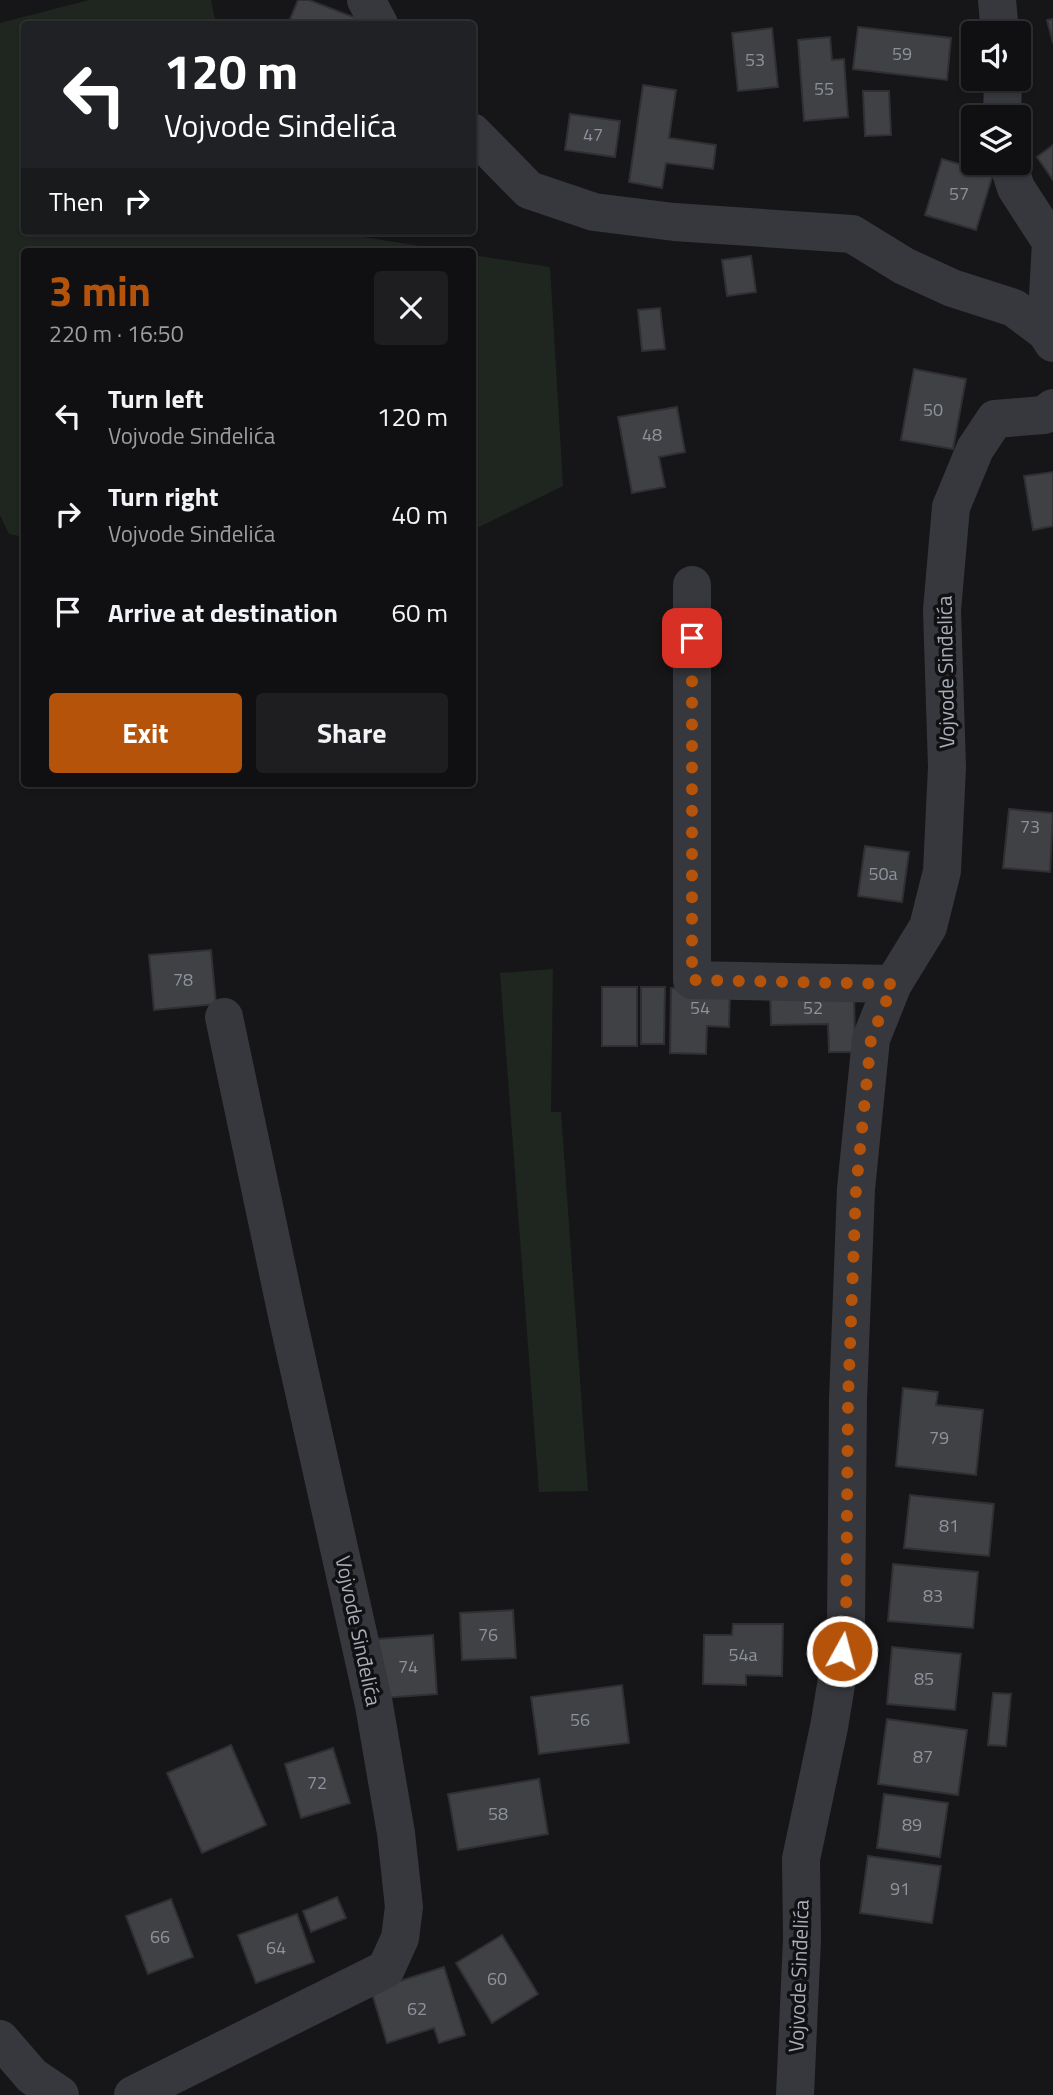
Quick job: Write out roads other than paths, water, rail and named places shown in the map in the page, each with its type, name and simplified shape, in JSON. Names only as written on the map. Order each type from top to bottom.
[{"type":"street","points":[[366,0],[377,21]]},
{"type":"street","points":[[997,0],[999,21]]},
{"type":"street","points":[[476,136],[529,191],[594,212],[674,222],[852,234],[904,266],[952,288],[1014,308],[1050,338]]},
{"type":"street","points":[[1012,175],[1016,188],[1051,242],[1050,338]]},
{"type":"street","name":"Vojvode Sinđelića","points":[[795,2095],[802,1939],[801,1858],[829,1727],[846,1625],[848,1400],[856,1189],[871,1039],[893,984],[928,927],[942,871],[947,767],[943,610],[951,507],[975,449],[995,419],[1044,415],[1053,408]]},
{"type":"street","points":[[692,585],[692,980],[893,984]]},
{"type":"street","name":"Vojvode Sinđelića","points":[[132,2095],[386,1969],[400,1938],[404,1907],[396,1833],[374,1705],[225,1017]]},
{"type":"street","points":[[0,2039],[37,2088]]}]
